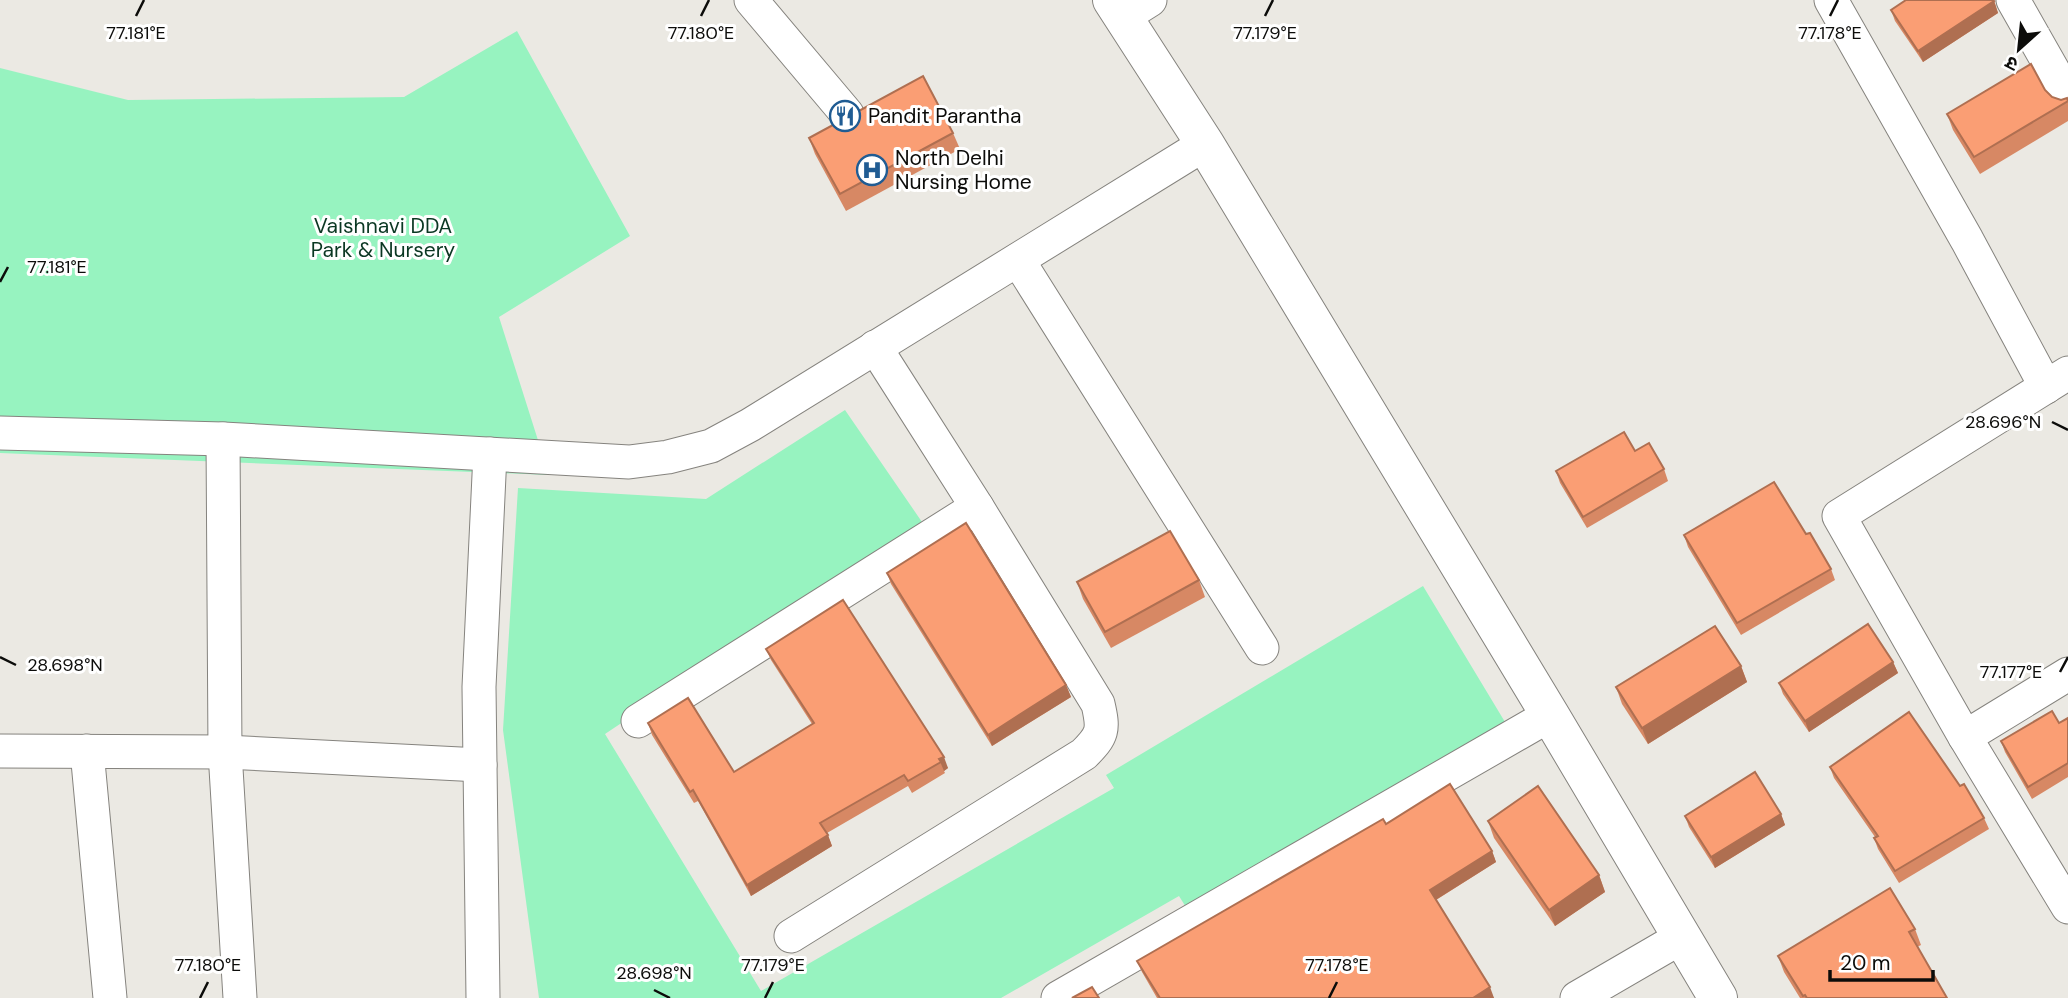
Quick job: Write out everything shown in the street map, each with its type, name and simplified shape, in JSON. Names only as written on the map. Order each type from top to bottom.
[{"type":"street","points":[[751,0],[847,114]]},
{"type":"street","points":[[1831,0],[1968,240],[2057,380],[1839,516],[1965,737],[2068,907]]},
{"type":"street","points":[[2013,0],[2068,97]]},
{"type":"street","points":[[1128,6],[1205,144],[1718,998]]},
{"type":"street","points":[[0,433],[223,439],[629,462],[668,457],[711,446],[750,425],[1205,144]]},
{"type":"street","points":[[1018,260],[1262,648]]},
{"type":"street","points":[[791,936],[1084,754],[1099,739],[1103,725],[1098,704],[875,347]]},
{"type":"street","points":[[223,439],[225,752],[240,998]]},
{"type":"street","points":[[483,998],[479,687],[490,454]]},
{"type":"street","points":[[638,721],[977,507]]},
{"type":"street","points":[[1965,737],[2068,674]]},
{"type":"street","points":[[1058,998],[1550,715]]},
{"type":"street","points":[[0,751],[225,752],[480,765]]},
{"type":"street","points":[[88,751],[110,998]]},
{"type":"street","points":[[1577,998],[1682,937]]},
{"type":"green space","name":"Vaishnavi DDA Park & Nursery","points":[[517,31],[630,236],[499,317],[549,475],[0,453],[0,68],[128,100],[404,97]]},
{"type":"green space","points":[[845,410],[922,522],[605,734],[761,991],[1114,788],[1106,775],[1423,586],[1505,722],[1189,912],[1179,896],[1001,998],[539,998],[503,730],[518,488],[706,499]]},
{"type":"building","points":[[1906,0],[1994,1],[1918,51],[1891,10]]},
{"type":"building","points":[[2031,64],[2045,90],[2052,97],[2061,100],[2067,98],[2068,101],[1974,157],[1947,114]]},
{"type":"building","points":[[923,76],[953,133],[840,194],[809,138]]},
{"type":"building","points":[[1624,432],[1635,451],[1649,443],[1664,469],[1583,517],[1556,471]]},
{"type":"building","points":[[1774,482],[1806,534],[1810,533],[1831,569],[1737,623],[1684,535]]},
{"type":"building","points":[[966,523],[1066,685],[988,735],[887,573]]},
{"type":"building","points":[[1170,531],[1199,580],[1105,632],[1077,582]]},
{"type":"building","points":[[843,600],[944,757],[939,759],[941,762],[908,781],[904,775],[820,823],[828,835],[747,885],[693,790],[690,792],[648,723],[688,698],[734,772],[814,723],[766,649]]},
{"type":"building","points":[[1868,624],[1893,662],[1805,721],[1779,683]]},
{"type":"building","points":[[1715,626],[1741,666],[1642,728],[1616,687]]},
{"type":"building","points":[[2052,711],[2059,723],[2068,718],[2068,763],[2028,787],[2001,741]]},
{"type":"building","points":[[1909,712],[1960,786],[1964,784],[1984,818],[1895,871],[1874,838],[1878,836],[1830,767]]},
{"type":"building","points":[[1755,772],[1781,814],[1711,857],[1685,816]]},
{"type":"building","points":[[1450,784],[1492,851],[1430,890],[1490,987],[1473,998],[1160,998],[1137,961],[1383,819],[1386,824]]},
{"type":"building","points":[[1538,786],[1599,875],[1549,910],[1488,821]]},
{"type":"building","points":[[1890,888],[1915,929],[1909,932],[1947,998],[1803,996],[1778,956]]},
{"type":"building","points":[[1092,987],[1099,998],[1072,998]]},
{"type":"place","name":"Pandit Parantha","points":[[845,116]]},
{"type":"place","name":"North Delhi Nursing Home","points":[[872,170]]}]
